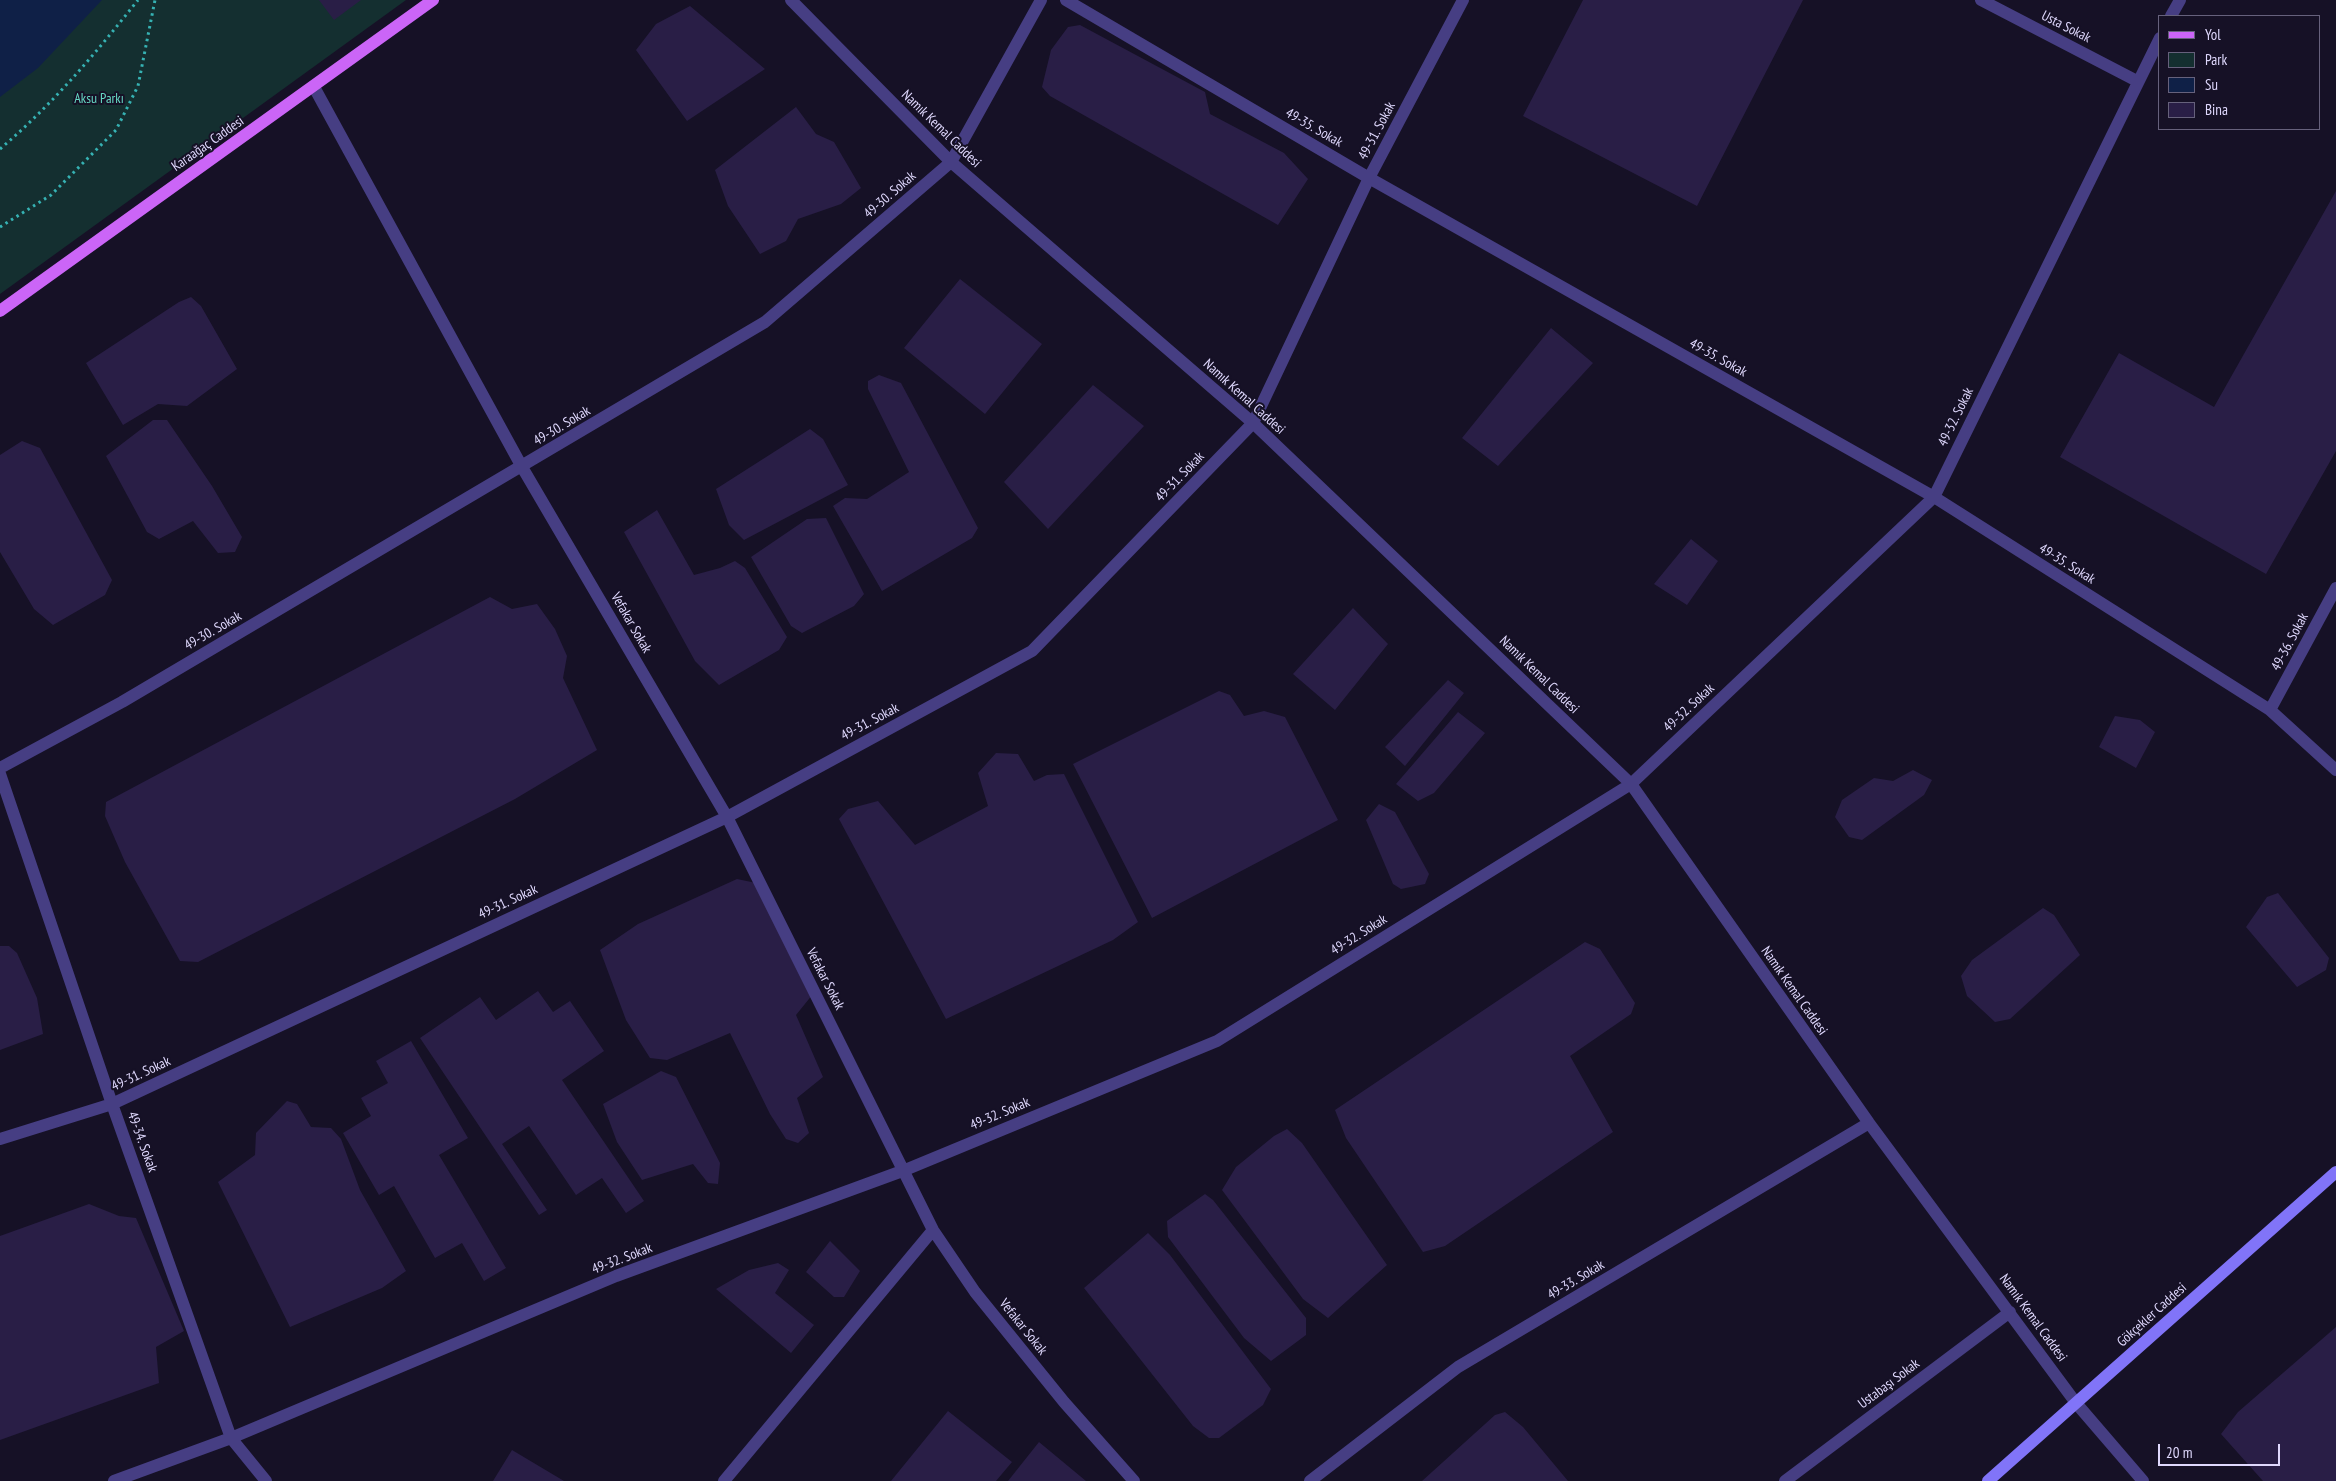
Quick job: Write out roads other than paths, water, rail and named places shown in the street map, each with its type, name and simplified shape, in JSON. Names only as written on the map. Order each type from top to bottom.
[{"type":"main road","name":"Karaağaç Caddesi","points":[[0,311],[433,0]]},
{"type":"main road","name":"Gökçekler Caddesi","points":[[1988,1481],[2336,1172]]},
{"type":"street","name":"Namık Kemal Caddesi","points":[[791,0],[951,162],[1253,423],[1631,784],[1869,1123],[2076,1403],[2143,1481]]},
{"type":"street","name":"49-30. Sokak","points":[[0,768],[122,702],[765,322],[951,162],[1041,0]]},
{"type":"street","name":"49-35. Sokak","points":[[1066,0],[1369,178],[1934,497],[2270,710],[2336,770]]},
{"type":"street","name":"49-31. Sokak","points":[[0,1139],[112,1104],[727,817],[1032,652],[1253,423],[1369,178],[1464,0]]},
{"type":"street","name":"Usta Sokak","points":[[1981,0],[2137,81]]},
{"type":"street","points":[[2172,15],[2180,0]]},
{"type":"street","name":"49-32. Sokak","points":[[114,1481],[231,1438],[616,1276],[905,1170],[1217,1041],[1631,784],[1934,497],[2137,81],[2158,42]]},
{"type":"street","name":"Vefakar Sokak","points":[[314,87],[522,467],[727,817],[934,1230],[975,1292],[1064,1402],[1134,1481]]},
{"type":"street","name":"49-36. Sokak","points":[[2270,710],[2336,588]]},
{"type":"street","name":"49-34. Sokak","points":[[0,774],[112,1104],[231,1438],[266,1481]]},
{"type":"street","name":"49-33. Sokak","points":[[1310,1481],[1458,1367],[1869,1123]]},
{"type":"street","points":[[724,1481],[934,1230]]},
{"type":"street","name":"Ustabaşı Sokak","points":[[1785,1481],[2010,1312]]},
{"type":"water","points":[[0,0],[102,0],[38,68],[0,97]]},
{"type":"park label","name":"Aksu Parkı","points":[[99,99]]}]
